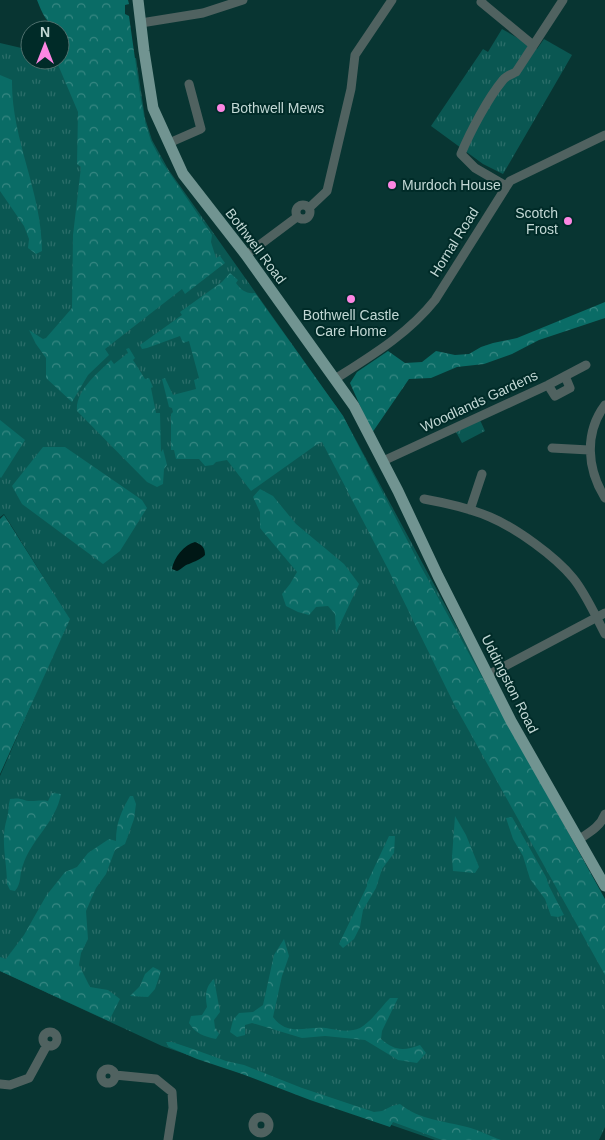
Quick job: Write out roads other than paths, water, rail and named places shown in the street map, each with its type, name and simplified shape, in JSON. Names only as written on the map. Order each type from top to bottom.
[{"type":"main road","name":"Bothwell Road","points":[[138,0],[144,51],[154,108],[183,174],[246,255],[354,406],[398,490]]},
{"type":"main road","name":"Uddingston Road","points":[[398,490],[438,576],[511,721],[605,886]]},
{"type":"street","points":[[141,23],[203,13],[243,0]]},
{"type":"street","points":[[246,255],[298,217],[296,212],[299,206],[304,205],[309,208],[326,191],[351,89],[355,55],[392,0]]},
{"type":"street","points":[[482,0],[481,2],[533,45]]},
{"type":"street","points":[[506,186],[475,168],[461,154],[466,142],[504,78],[516,72],[563,0]]},
{"type":"street","points":[[169,143],[201,129],[188,84]]},
{"type":"street","name":"Hornal Road","points":[[335,379],[378,352],[422,316],[438,295],[510,181],[605,135]]},
{"type":"street","name":"Woodlands Gardens","points":[[383,461],[548,385],[586,365]]},
{"type":"street","points":[[548,385],[555,396],[563,392],[570,388],[565,376]]},
{"type":"street","points":[[605,405],[596,419],[589,450],[591,468],[605,498]]},
{"type":"street","points":[[552,448],[589,450]]},
{"type":"street","points":[[470,510],[482,474]]},
{"type":"street","points":[[424,499],[490,516],[552,556],[573,578],[605,634]]},
{"type":"street","points":[[488,675],[605,613]]},
{"type":"street","points":[[578,840],[602,822],[605,814]]},
{"type":"street","points":[[0,1084],[10,1085],[29,1078],[46,1045]]},
{"type":"street","points":[[116,1075],[156,1079],[172,1092],[173,1108],[168,1140]]},
{"type":"place","name":"Bothwell Mews","points":[[221,108]]},
{"type":"place","name":"Murdoch House","points":[[392,185]]},
{"type":"place","name":"Scotch Frost","points":[[568,221]]},
{"type":"place","name":"Bothwell Castle Care Home","points":[[351,299]]}]
